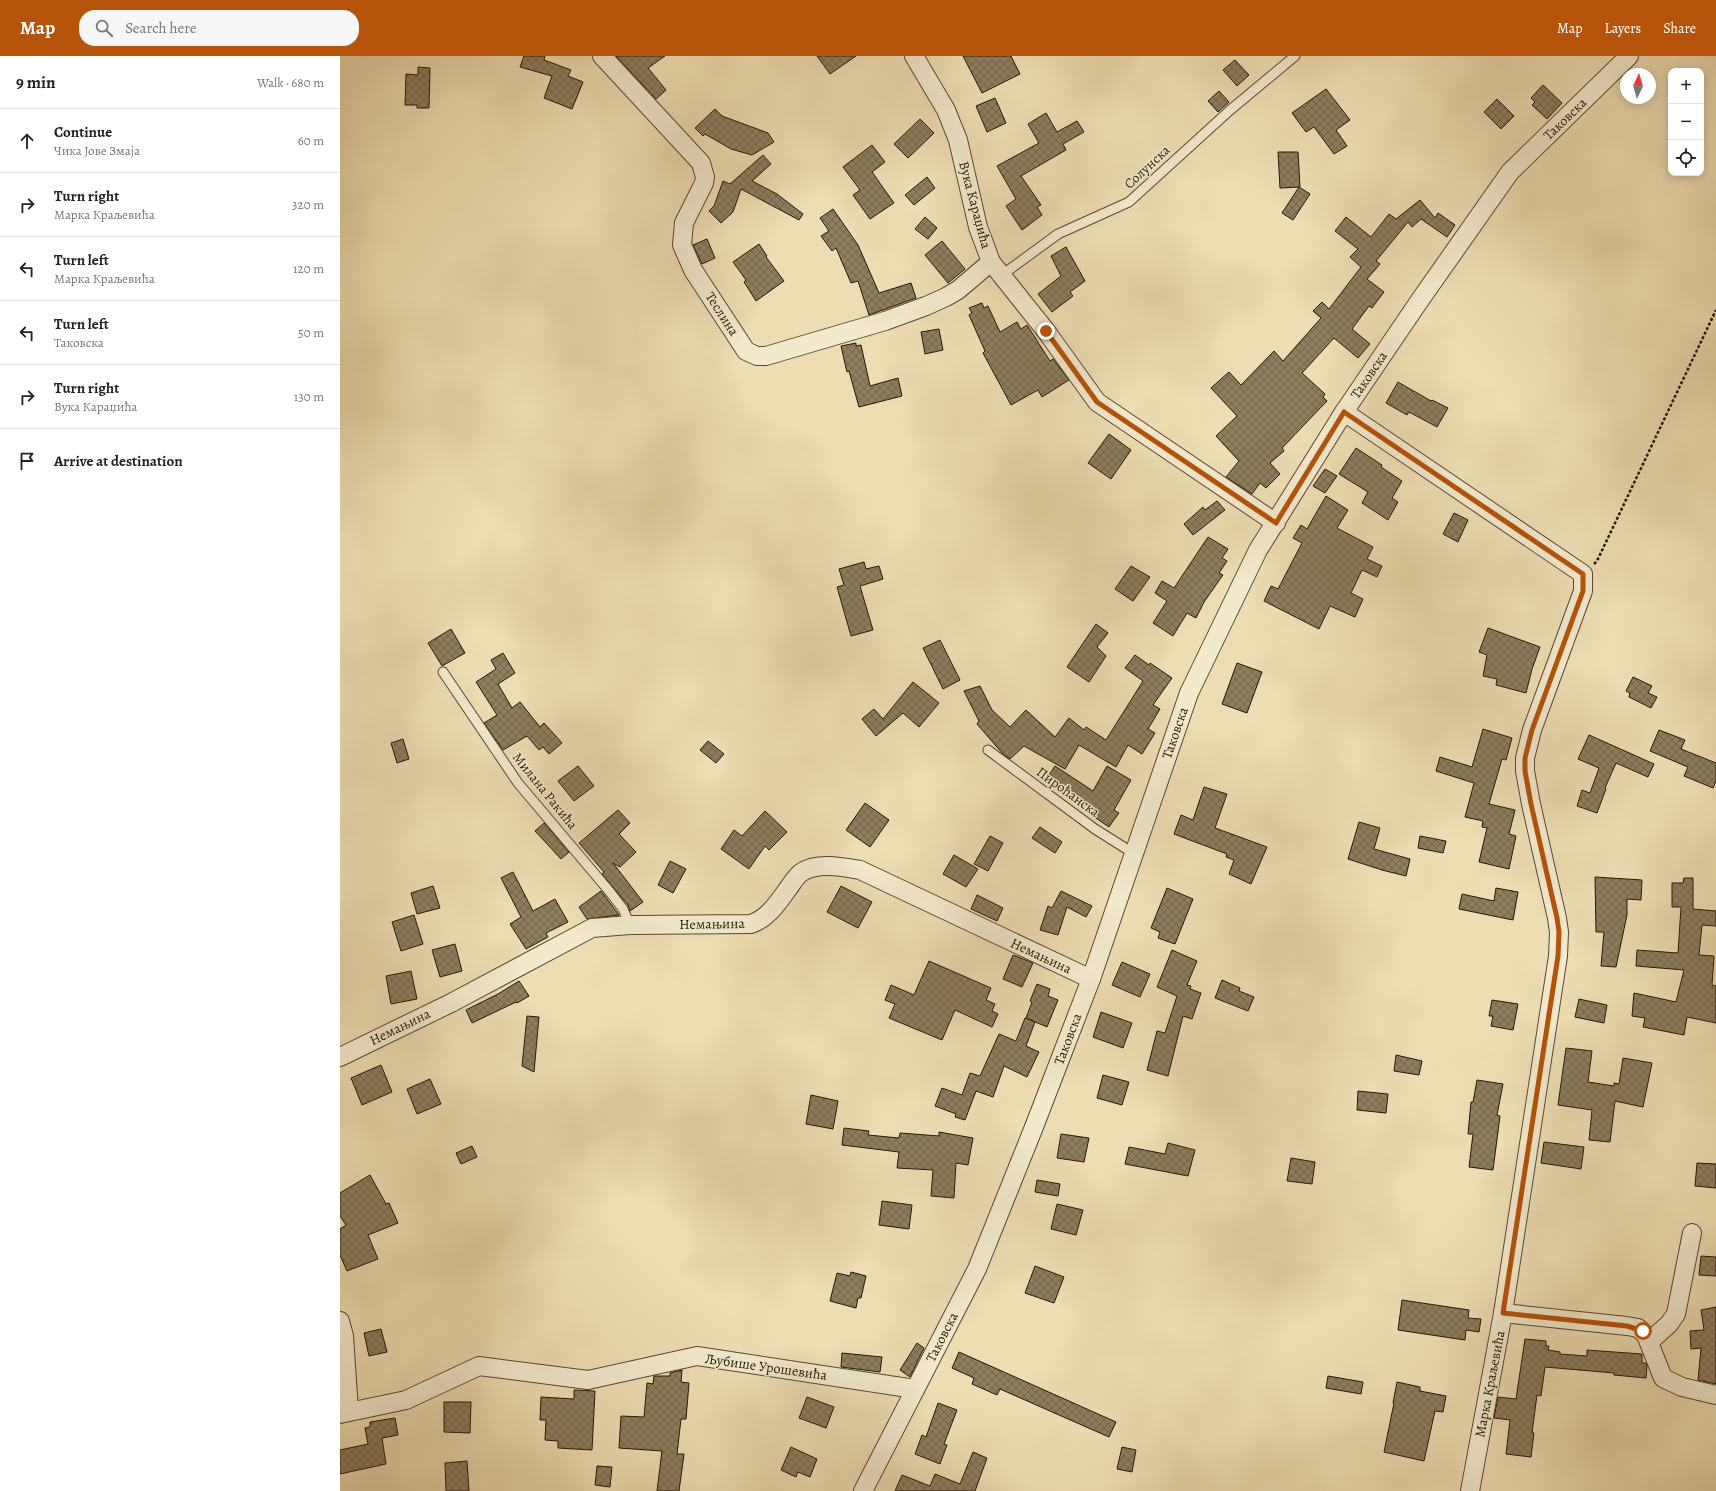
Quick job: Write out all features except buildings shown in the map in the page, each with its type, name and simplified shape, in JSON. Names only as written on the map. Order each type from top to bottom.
[{"type":"street","name":"Теслина","points":[[602,56],[701,163],[705,177],[704,183],[684,223],[682,245],[684,253],[693,270],[746,351],[751,354],[766,356],[886,320],[926,306],[946,297],[997,268]]},
{"type":"street","name":"Вука Караџића","points":[[914,56],[946,110],[958,140],[978,226],[997,268],[1046,331],[1097,402],[1276,523]]},
{"type":"street","name":"Таковска","points":[[863,1491],[977,1269],[1091,979],[1189,693],[1258,550],[1344,412],[1420,300],[1510,172],[1629,56]]},
{"type":"street","points":[[1344,412],[1583,574]]},
{"type":"street","name":"Марка Краљевића","points":[[1470,1491],[1503,1313],[1558,956],[1559,932],[1557,918],[1531,804],[1525,771],[1525,758],[1532,730],[1583,591],[1583,574]]},
{"type":"street","name":"Немањина","points":[[340,1057],[451,1003],[592,928],[630,925],[751,924],[758,922],[771,910],[801,872],[810,869],[835,866],[860,870],[1091,979]]},
{"type":"street","points":[[1649,1342],[1664,1329],[1676,1314],[1692,1233]]},
{"type":"street","points":[[1503,1313],[1627,1326],[1643,1331],[1649,1342],[1663,1378],[1682,1387],[1716,1395]]},
{"type":"street","points":[[340,1321],[344,1336],[345,1412]]},
{"type":"street","name":"Љубише Урошевића","points":[[345,1412],[406,1400],[479,1366],[588,1380],[697,1356],[915,1389]]},
{"type":"lane","name":"Солунска","points":[[997,268],[1058,234],[1129,202],[1229,111],[1295,56]]},
{"type":"lane","name":"Милана Ракића","points":[[443,672],[518,783],[610,892],[622,909],[630,925]]},
{"type":"lane","name":"Пироћанска","points":[[988,750],[1095,829],[1133,853]]},
{"type":"path","points":[[1583,574],[1597,561],[1716,310]]},
{"type":"route","points":[[1046,331],[1088,392],[1097,402],[1276,523],[1344,412],[1583,574],[1583,591],[1532,730],[1525,758],[1525,771],[1531,804],[1559,932],[1558,956],[1503,1313],[1627,1326],[1638,1328],[1643,1331]]}]
